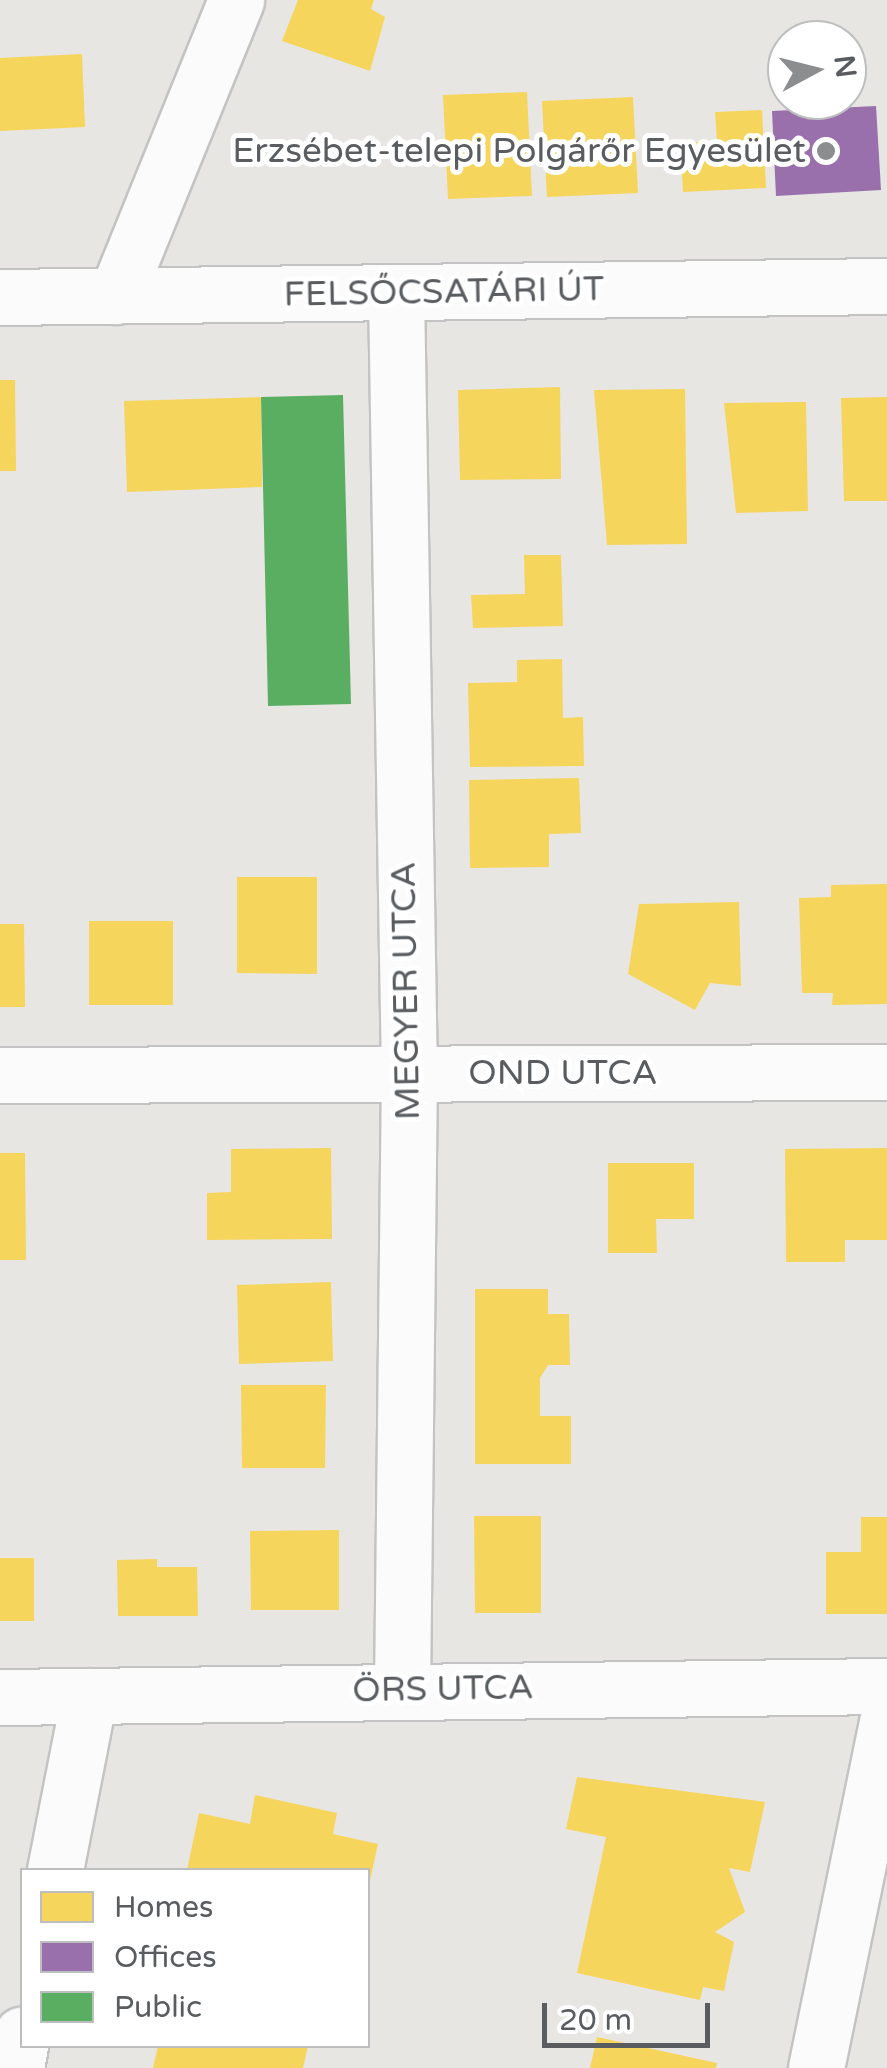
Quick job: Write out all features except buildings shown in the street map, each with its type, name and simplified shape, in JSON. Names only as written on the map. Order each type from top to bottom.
[{"type":"street","points":[[116,296],[236,0]]},
{"type":"street","name":"FELSŐCSATÁRI ÚT","points":[[0,297],[887,286]]},
{"type":"street","name":"MEGYER UTCA","points":[[396,292],[408,1073],[402,1689]]},
{"type":"street","name":"OND UTCA","points":[[0,1075],[887,1072]]},
{"type":"street","name":"ÖRS UTCA","points":[[0,1696],[887,1686]]},
{"type":"street","points":[[55,1868],[89,1696]]},
{"type":"street","points":[[816,2068],[887,1721]]},
{"type":"place","name":"Erzsébet-telepi Polgárőr Egyesület","points":[[826,151]]}]
